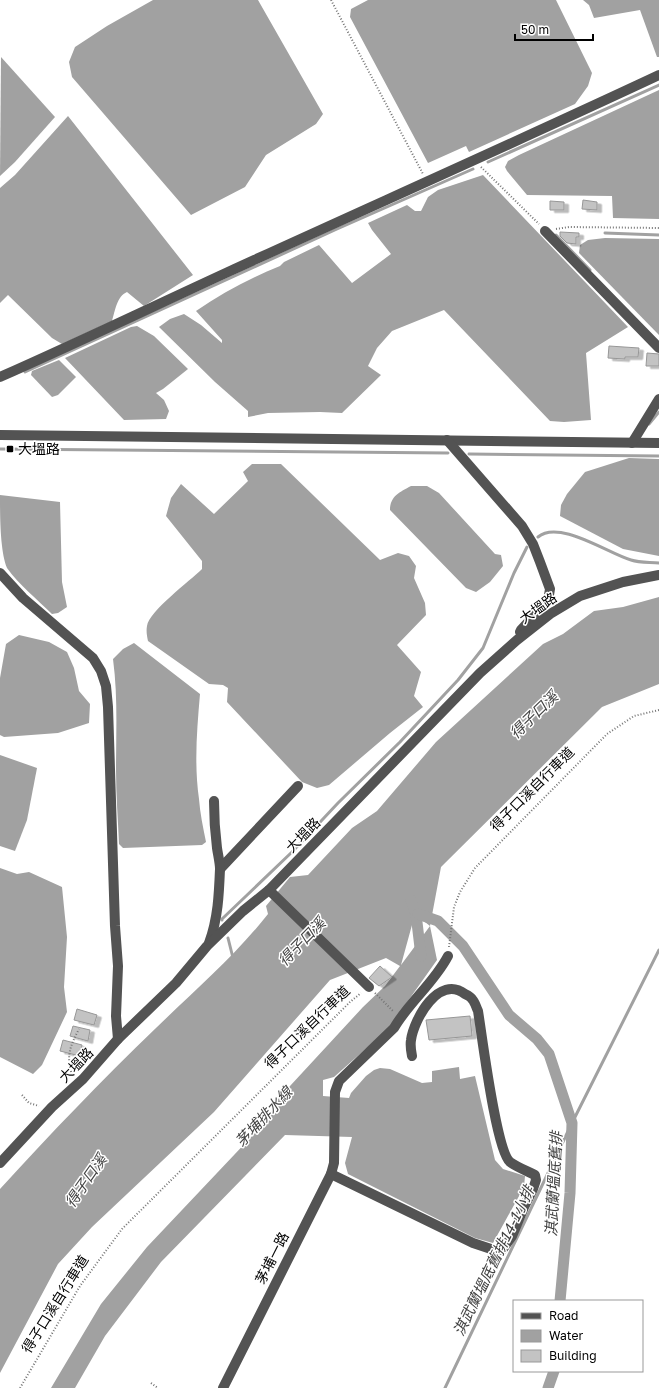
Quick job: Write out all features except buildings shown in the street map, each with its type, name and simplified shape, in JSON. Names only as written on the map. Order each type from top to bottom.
[{"type":"street","points":[[0,377],[89,338],[208,281],[427,181],[475,161],[659,75]]},
{"type":"street","points":[[545,231],[659,348]]},
{"type":"street","points":[[632,442],[659,399]]},
{"type":"street","points":[[0,435],[659,443]]},
{"type":"street","points":[[447,440],[522,526],[533,544],[550,589],[548,601],[521,630],[517,640]]},
{"type":"street","points":[[0,573],[23,598],[93,658],[101,671],[106,686],[118,966],[116,1016],[118,1039]]},
{"type":"street","name":"大塭路","points":[[0,1163],[52,1107],[76,1086],[118,1039],[150,1010],[176,983],[207,946],[269,890],[464,690],[517,640],[550,614],[580,596],[622,582],[659,575]]},
{"type":"street","points":[[220,869],[298,786]]},
{"type":"street","points":[[207,946],[213,933],[219,899],[218,878],[220,869],[214,823],[214,801]]},
{"type":"street","points":[[269,890],[369,987]]},
{"type":"street","points":[[400,1018],[442,966],[448,956]]},
{"type":"street","points":[[331,1174],[462,1238],[484,1247],[502,1250],[512,1236],[536,1180],[535,1175],[510,1162],[505,1155],[495,1119],[478,1011],[472,999],[460,990],[450,989],[441,992],[432,998],[418,1017],[411,1040],[410,1049],[412,1056]]},
{"type":"street","name":"茅埔一路","points":[[223,1388],[331,1174],[334,1163],[335,1092],[340,1081],[386,1037],[400,1018]]},
{"type":"path","points":[[330,0],[427,181]]},
{"type":"path","points":[[475,161],[545,231],[569,226],[659,228]]},
{"type":"path","name":"得子口溪自行車道","points":[[448,956],[454,907],[460,892],[475,868],[607,734],[634,716],[659,710]]},
{"type":"path","name":"得子口溪自行車道","points":[[20,1388],[80,1286],[122,1229],[350,1002],[369,987],[400,1018]]},
{"type":"path","points":[[76,1086],[68,1056],[79,1029]]},
{"type":"path","points":[[22,1095],[29,1103],[52,1107]]},
{"type":"path","points":[[151,1383],[158,1388]]},
{"type":"water","points":[[153,0],[258,0],[323,114],[316,124],[266,155],[245,187],[191,215],[72,77],[69,62],[75,47],[107,26]]},
{"type":"water","points":[[368,0],[556,0],[592,73],[588,86],[575,104],[469,152],[466,146],[428,163],[350,17],[351,9]]},
{"type":"water","points":[[583,0],[659,0],[659,57],[657,57],[640,10],[594,18],[589,5]]},
{"type":"water","points":[[1,57],[55,117],[15,162],[0,176]]},
{"type":"water","points":[[659,90],[659,219],[613,218],[612,196],[527,195],[507,171],[505,167],[508,161],[519,155]]},
{"type":"water","points":[[68,116],[193,275],[144,306],[127,292],[119,300],[115,308],[112,321],[62,344],[52,338],[8,295],[0,303],[0,188],[15,175]]},
{"type":"water","points":[[483,175],[628,327],[586,353],[591,420],[564,422],[550,421],[444,310],[392,331],[377,348],[368,366],[381,375],[342,413],[268,413],[248,417],[248,411],[215,382],[159,327],[170,319],[184,314],[201,325],[222,343],[222,340],[196,311],[236,286],[280,266],[284,262],[319,245],[352,283],[391,254],[368,223],[407,205],[415,211],[421,211],[428,197],[438,190]]},
{"type":"water","points":[[605,238],[659,239],[659,335],[579,253],[580,245],[588,240]]},
{"type":"water","points":[[137,326],[154,336],[188,369],[156,393],[164,400],[169,411],[166,419],[124,420],[65,358],[131,327]]},
{"type":"water","points":[[59,360],[76,377],[58,395],[52,397],[31,375],[32,371]]},
{"type":"water","points":[[629,458],[659,459],[659,556],[623,549],[560,516],[561,505],[567,494],[585,472]]},
{"type":"water","points":[[252,464],[281,464],[380,560],[398,553],[409,556],[416,566],[414,578],[425,603],[426,615],[397,645],[421,672],[414,696],[423,707],[329,785],[317,788],[302,782],[227,702],[228,688],[223,685],[209,684],[148,641],[147,626],[149,620],[155,612],[202,569],[202,561],[166,516],[171,498],[181,484],[214,514],[248,481],[243,472]]},
{"type":"water","points":[[411,486],[427,486],[439,493],[495,554],[501,555],[503,566],[490,582],[476,592],[466,588],[390,510],[390,505],[396,495]]},
{"type":"water","points":[[0,495],[60,502],[62,582],[67,607],[58,613],[52,614],[7,568],[2,543]]},
{"type":"water","name":"得子口溪","points":[[659,597],[659,684],[602,707],[441,867],[430,926],[437,960],[388,1029],[334,1077],[323,1080],[323,1096],[349,1098],[351,1093],[366,1076],[374,1070],[380,1068],[390,1069],[422,1083],[432,1082],[432,1071],[459,1067],[460,1079],[475,1076],[495,1160],[503,1169],[525,1176],[524,1187],[493,1243],[475,1238],[348,1174],[345,1163],[352,1137],[285,1135],[161,1262],[105,1336],[75,1388],[51,1388],[101,1304],[147,1247],[268,1119],[278,1099],[363,1007],[385,986],[400,966],[386,958],[330,980],[214,1112],[92,1227],[58,1264],[0,1373],[0,1189],[96,1087],[242,944],[268,914],[266,906],[290,877],[308,875],[352,828],[377,811],[436,742],[543,644],[563,634],[594,611],[623,607]],"holes":[[[415,914],[430,926],[401,965]]]},
{"type":"water","points":[[19,635],[49,642],[67,652],[74,668],[79,691],[90,704],[89,723],[58,733],[4,737],[0,735],[0,678],[6,644]]},
{"type":"water","points":[[134,643],[200,694],[196,760],[199,804],[206,842],[202,845],[123,848],[119,844],[116,779],[116,701],[113,659],[123,649]]},
{"type":"water","points":[[0,755],[37,768],[27,820],[15,851],[0,846]]},
{"type":"water","points":[[0,868],[17,874],[29,872],[62,887],[67,937],[64,987],[67,1012],[42,1065],[33,1074],[0,1057]]},
{"type":"waterway","points":[[488,162],[659,85]]},
{"type":"waterway","points":[[25,372],[337,229],[473,169]]},
{"type":"waterway","points":[[605,233],[659,235]]},
{"type":"waterway","points":[[556,235],[590,270]]},
{"type":"waterway","points":[[649,424],[659,412]]},
{"type":"waterway","points":[[0,449],[448,453]]},
{"type":"waterway","points":[[469,454],[659,456]]},
{"type":"waterway","points":[[538,537],[547,533],[558,532],[571,535],[631,560],[659,563]]},
{"type":"waterway","points":[[222,920],[292,852],[338,803],[400,742],[458,680],[483,648],[514,573],[527,547]]},
{"type":"waterway","name":"茅埔排水線","points":[[411,900],[416,914],[421,956]]},
{"type":"waterway","name":"淇武蘭塭底舊排","points":[[418,914],[438,921],[463,946],[509,1015],[537,1039],[549,1054],[572,1123],[570,1193],[560,1300]]},
{"type":"waterway","points":[[228,938],[233,958]]},
{"type":"waterway","name":"淇武蘭塭底舊排14-1小排","points":[[445,1388],[572,1123],[659,950]]},
{"type":"waterway","name":"淇武蘭塭底舊排","points":[[548,1388],[554,1372]]},
{"type":"place","name":"大塭路","points":[[10,449]]}]
